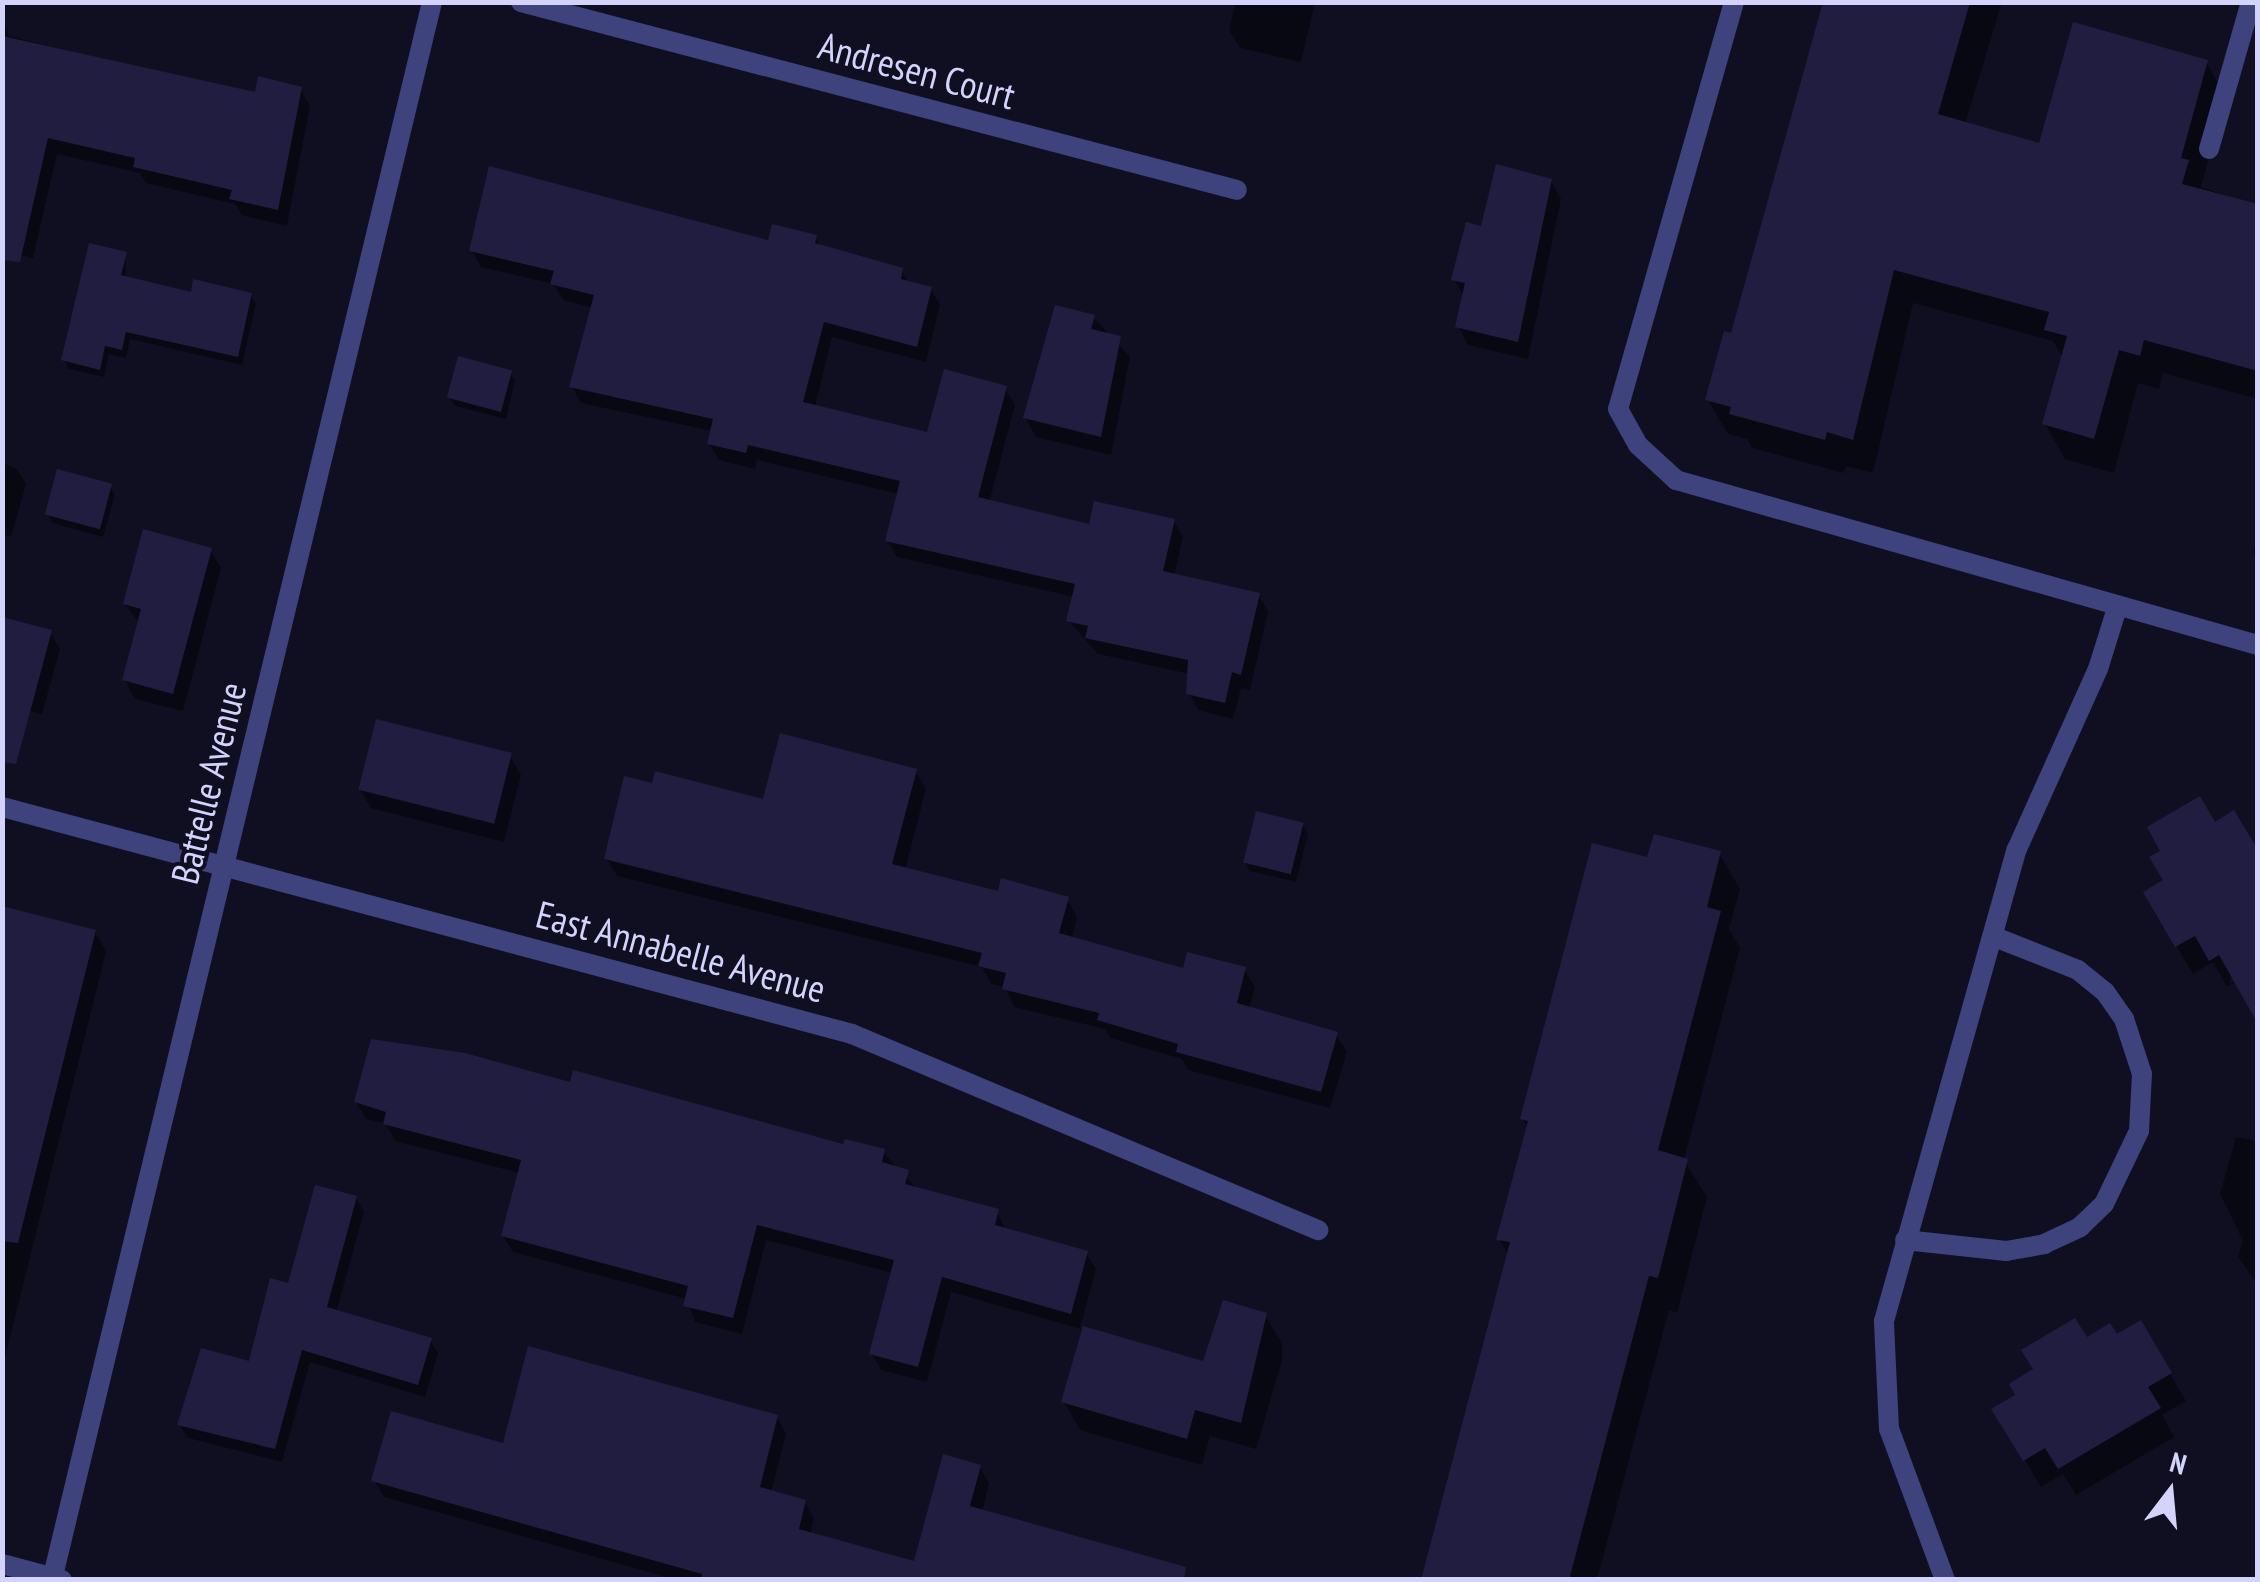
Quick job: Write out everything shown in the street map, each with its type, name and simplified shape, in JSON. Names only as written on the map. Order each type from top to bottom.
[{"type":"street","name":"Battelle Avenue","points":[[55,1579],[432,2]]},
{"type":"street","name":"Andresen Court","points":[[522,2],[1237,190]]},
{"type":"street","points":[[1734,2],[1618,409],[1638,445],[1676,480],[2116,608],[2258,645]]},
{"type":"street","points":[[2209,149],[2251,2]]},
{"type":"street","points":[[1945,1580],[1906,1484],[1882,1375],[1884,1321],[2032,807],[2090,686],[2116,608]]},
{"type":"street","name":"East Annabelle Avenue","points":[[2,807],[852,1034],[1318,1230]]},
{"type":"street","points":[[1905,1240],[2006,1251],[2044,1244],[2080,1227],[2104,1204],[2135,1145],[2142,1074],[2124,1019],[2078,970],[1992,936]]},
{"type":"street","points":[[2,1564],[55,1579]]},
{"type":"building","points":[[1823,2],[1970,2],[1938,114],[2039,143],[2073,22],[2208,60],[2181,158],[2189,160],[2182,184],[2258,204],[2258,371],[2144,340],[2140,356],[2119,350],[2094,439],[2042,424],[2067,336],[2044,330],[2049,312],[1894,270],[1853,440],[1827,432],[1825,440],[1729,414],[1731,407],[1705,400],[1724,331],[1731,333]]},
{"type":"building","points":[[2,36],[255,92],[258,76],[302,87],[278,210],[229,199],[232,190],[133,167],[135,158],[48,138],[20,262],[2,260]]},
{"type":"building","points":[[1496,164],[1552,179],[1518,342],[1455,327],[1465,283],[1451,280],[1466,222],[1481,226]]},
{"type":"building","points":[[489,166],[768,240],[772,224],[817,235],[815,243],[903,268],[901,279],[932,287],[917,347],[824,322],[803,402],[927,432],[944,369],[1007,386],[978,497],[1089,524],[1094,501],[1175,519],[1163,571],[1260,593],[1241,675],[1232,672],[1225,703],[1186,694],[1188,660],[1085,638],[1088,626],[1066,621],[1075,584],[885,541],[900,481],[748,445],[746,453],[707,444],[713,419],[569,387],[594,295],[550,284],[554,271],[469,251]]},
{"type":"building","points":[[89,243],[127,252],[121,275],[191,292],[193,279],[252,293],[238,357],[126,332],[122,350],[105,346],[100,370],[61,360]]},
{"type":"building","points":[[1055,305],[1095,315],[1091,329],[1121,336],[1101,437],[1023,418]]},
{"type":"building","points":[[458,356],[512,370],[501,412],[447,398]]},
{"type":"building","points":[[57,469],[112,484],[100,529],[45,514]]},
{"type":"building","points":[[143,529],[212,548],[173,694],[122,680],[141,609],[123,604]]},
{"type":"building","points":[[2,617],[52,630],[16,764],[2,762]]},
{"type":"building","points":[[376,719],[512,753],[494,824],[358,790]]},
{"type":"building","points":[[780,733],[917,769],[892,864],[998,891],[1001,878],[1069,897],[1059,933],[1183,968],[1187,952],[1246,967],[1237,1003],[1338,1032],[1321,1092],[1176,1052],[1178,1044],[1097,1020],[1099,1013],[1002,989],[1006,973],[978,966],[982,953],[604,859],[624,776],[652,783],[655,771],[763,799]]},
{"type":"building","points":[[2200,796],[2215,822],[2234,810],[2258,850],[2258,1024],[2219,955],[2209,961],[2195,936],[2175,947],[2143,892],[2163,880],[2149,857],[2160,851],[2147,827]]},
{"type":"building","points":[[1256,811],[1304,823],[1291,874],[1243,862]]},
{"type":"building","points":[[1654,834],[1721,851],[1707,907],[1721,911],[1658,1150],[1688,1159],[1658,1278],[1649,1276],[1569,1580],[1421,1580],[1510,1242],[1496,1240],[1528,1121],[1520,1119],[1592,843],[1647,857]]},
{"type":"building","points":[[2,906],[96,930],[18,1243],[2,1241]]},
{"type":"building","points":[[371,1039],[465,1053],[570,1082],[573,1070],[843,1144],[845,1139],[885,1149],[882,1162],[909,1170],[905,1184],[999,1209],[995,1225],[1088,1251],[1071,1314],[942,1277],[918,1367],[869,1354],[894,1260],[757,1225],[733,1318],[683,1306],[688,1286],[501,1236],[521,1160],[383,1124],[386,1112],[354,1102]]},
{"type":"building","points":[[315,1185],[357,1196],[327,1307],[432,1338],[418,1385],[302,1350],[275,1449],[177,1425],[201,1348],[249,1361],[270,1278],[288,1283]]},
{"type":"building","points":[[1223,1300],[1267,1313],[1241,1423],[1195,1410],[1187,1439],[1061,1402],[1083,1326],[1203,1361]]},
{"type":"building","points":[[2075,1318],[2087,1337],[2110,1323],[2117,1334],[2141,1320],[2172,1373],[2148,1387],[2161,1408],[2058,1469],[2045,1448],[2023,1461],[1991,1409],[2015,1395],[2009,1384],[2033,1369],[2021,1350]]},
{"type":"building","points":[[528,1346],[778,1415],[760,1487],[806,1500],[799,1529],[914,1561],[943,1454],[981,1465],[970,1506],[1186,1567],[1184,1580],[701,1580],[702,1574],[371,1481],[391,1411],[503,1443]]}]
